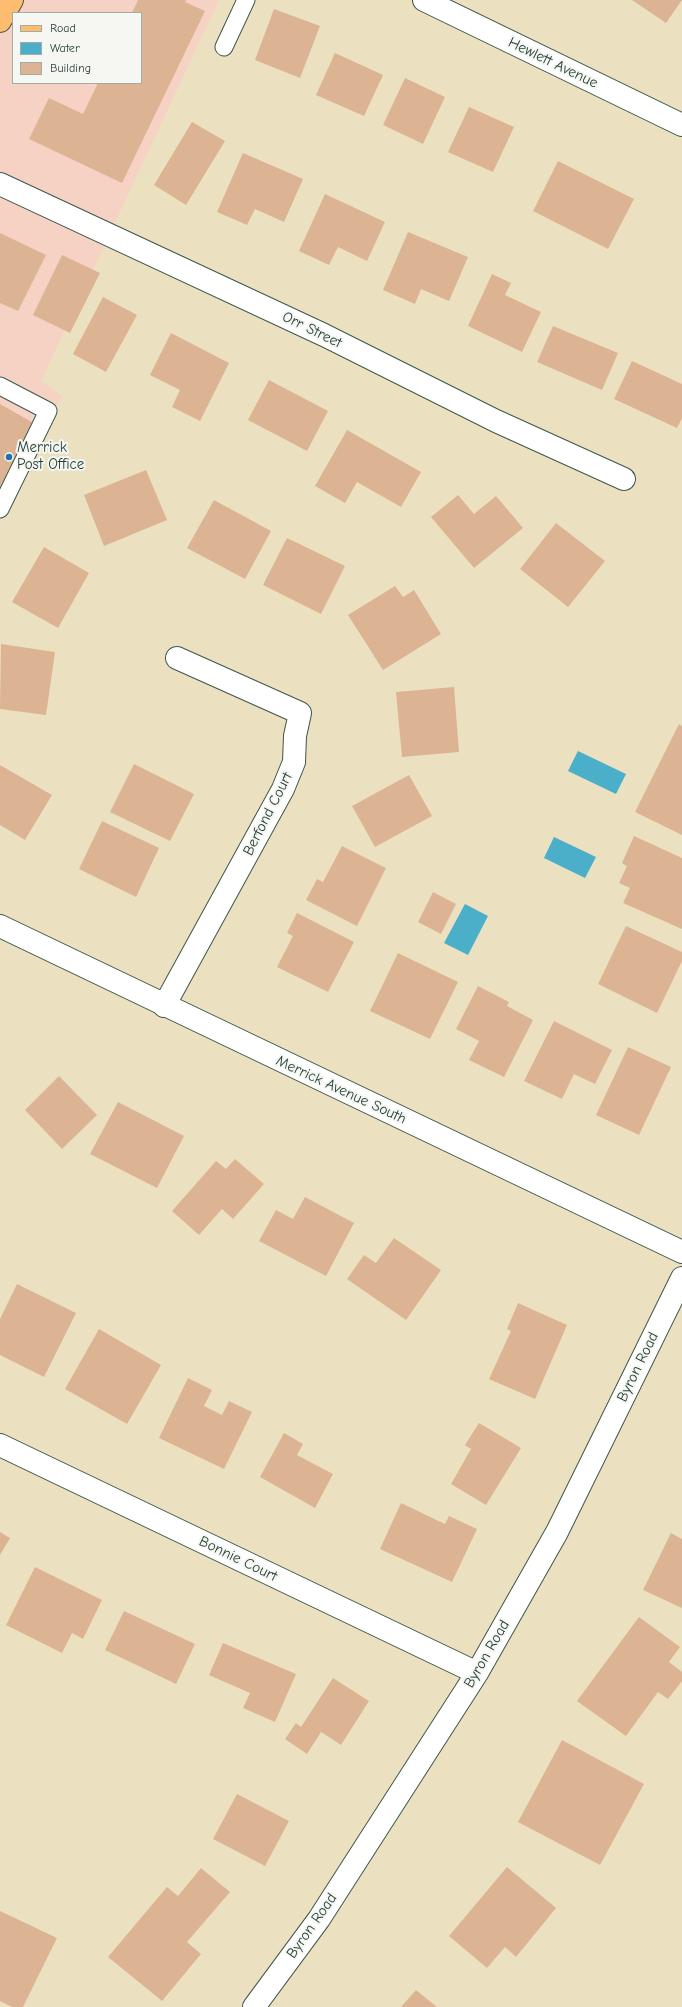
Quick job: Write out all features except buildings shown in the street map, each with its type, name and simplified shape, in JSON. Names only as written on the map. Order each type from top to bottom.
[{"type":"main road","points":[[0,21],[12,0]]},
{"type":"street","name":"Hewlett Avenue","points":[[424,0],[682,125]]},
{"type":"street","name":"Orr Street","points":[[0,184],[324,335],[496,421],[624,479]]},
{"type":"street","name":"Berfond Court","points":[[164,1006],[283,789],[294,762],[295,736],[300,713],[177,658]]},
{"type":"street","name":"Merrick Avenue South","points":[[0,926],[164,1006],[682,1252]]},
{"type":"street","name":"Byron Road","points":[[254,2007],[320,1918],[477,1673],[557,1532],[682,1278]]},
{"type":"street","name":"Bonnie Court","points":[[0,1445],[477,1673]]},
{"type":"lane","points":[[224,47],[246,0]]},
{"type":"lane","points":[[0,386],[48,411],[0,509]]},
{"type":"shaded area","points":[[0,0],[219,0],[41,381],[62,396],[0,516]]},
{"type":"water","points":[[578,751],[626,774],[616,794],[568,771]]},
{"type":"water","points":[[554,837],[596,857],[585,878],[544,858]]},
{"type":"water","points":[[465,904],[488,916],[468,955],[444,943]]},
{"type":"place","name":"Merrick Post Office","points":[[9,457]]}]
